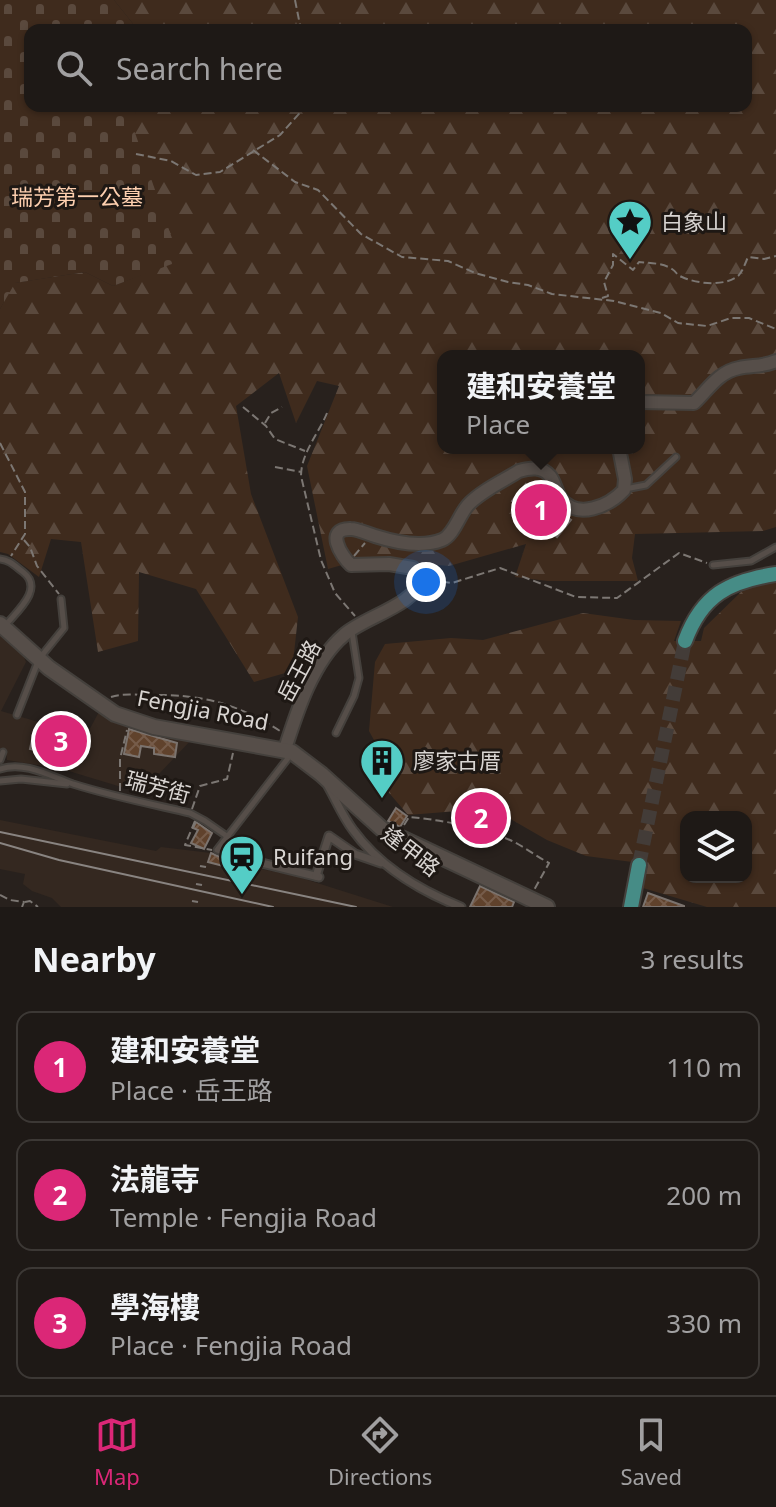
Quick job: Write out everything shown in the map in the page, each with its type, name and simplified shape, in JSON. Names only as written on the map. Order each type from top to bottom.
[{"type":"main road","points":[[685,641],[700,609],[720,591],[747,580],[776,574]]},
{"type":"main road","name":"Fengjia Road","points":[[2,626],[39,659],[115,714],[154,727],[289,746],[366,817],[396,836],[547,907]]},
{"type":"main road","points":[[631,907],[639,865]]},
{"type":"street","points":[[645,402],[694,403],[725,373],[776,361]]},
{"type":"street","points":[[421,579],[413,568],[389,564],[351,565],[337,547],[337,538],[342,531],[350,528],[405,543],[447,538],[468,504],[528,468],[539,469],[550,476],[562,501],[572,508],[597,508],[610,503],[624,490],[620,454]]},
{"type":"street","name":"岳王路","points":[[289,746],[331,646],[356,626],[409,598],[419,589],[421,579]]},
{"type":"street","name":"逢甲路","points":[[321,774],[353,831],[385,864],[435,897],[461,907]]},
{"type":"street","points":[[233,856],[318,877],[329,836],[355,854],[385,864]]},
{"type":"lane","points":[[624,490],[646,485],[676,457]]},
{"type":"lane","points":[[713,565],[751,561],[776,547]]},
{"type":"lane","points":[[0,559],[8,560],[29,577],[32,590],[2,626]]},
{"type":"lane","points":[[17,715],[39,659],[64,628],[61,599]]},
{"type":"lane","points":[[336,733],[359,678],[356,626]]},
{"type":"lane","points":[[233,856],[217,850],[289,746]]},
{"type":"lane","points":[[0,760],[3,752]]},
{"type":"lane","name":"瑞芳街","points":[[0,769],[39,770],[73,784],[193,815],[228,837]]},
{"type":"lane","name":"瑞芳街","points":[[0,781],[21,779],[73,784]]},
{"type":"path","points":[[295,0],[300,24]]},
{"type":"path","points":[[136,154],[171,161],[196,175],[220,172],[280,135],[301,112]]},
{"type":"path","points":[[253,150],[295,182],[318,190],[361,234],[402,257],[448,261],[475,273],[552,294],[601,299],[661,313],[678,323],[707,326],[731,318],[749,318],[776,329]]},
{"type":"path","points":[[601,299],[608,296],[604,282],[613,265],[613,254],[633,270],[639,262],[661,265],[681,277],[723,283],[742,272],[748,257],[764,259],[776,256]]},
{"type":"path","points":[[243,407],[264,424],[275,439],[306,452]]},
{"type":"path","points":[[264,424],[271,413],[282,407]]},
{"type":"path","points":[[327,413],[306,452],[301,472],[321,560],[335,593],[356,626]]},
{"type":"path","points":[[0,443],[25,492],[23,540],[8,560]]},
{"type":"path","points":[[275,467],[301,472]]},
{"type":"path","points":[[351,565],[355,553],[367,540],[366,534]]},
{"type":"path","points":[[23,540],[30,547],[37,566],[57,588],[61,599]]},
{"type":"path","points":[[421,579],[452,583],[500,568],[576,597],[617,598],[679,553],[713,565]]},
{"type":"path","points":[[100,705],[107,698],[119,694],[196,696],[248,712],[289,746]]},
{"type":"path","points":[[120,796],[120,759],[130,719]]},
{"type":"path","points":[[217,850],[185,845],[192,830],[200,786],[227,779],[237,741]]},
{"type":"path","points":[[396,836],[409,817],[474,828],[512,841],[549,863],[529,900]]},
{"type":"path","points":[[192,830],[197,832]]},
{"type":"path","points":[[200,866],[206,867]]},
{"type":"path","points":[[196,884],[202,885]]},
{"type":"path","points":[[0,895],[10,900],[30,901],[38,907]]},
{"type":"path","points":[[192,901],[198,902]]},
{"type":"path","points":[[22,907],[24,902]]},
{"type":"shaded area","points":[[0,634],[20,648],[26,662],[1,711],[86,736],[100,710],[192,739],[141,793],[62,769],[7,760],[6,752],[0,749]]},
{"type":"shaded area","points":[[0,820],[156,851],[161,847],[211,853],[237,860],[245,866],[292,875],[393,907],[61,907],[52,898],[23,884],[25,874],[0,869]]},
{"type":"green space","name":"瑞芳第一公墓","points":[[0,0],[114,0],[133,24],[24,24],[24,112],[136,112],[134,130],[180,261],[113,286],[85,272],[15,283],[0,309]]},
{"type":"green space","points":[[114,0],[776,0],[776,527],[763,531],[635,534],[632,558],[638,581],[548,581],[515,577],[526,544],[449,566],[366,558],[328,569],[307,466],[339,386],[317,381],[296,423],[279,373],[236,406],[251,494],[298,617],[292,671],[254,682],[196,589],[139,572],[138,641],[98,652],[81,542],[51,539],[39,577],[8,554],[0,552],[0,309],[14,283],[85,272],[113,286],[179,260],[133,130],[135,112],[752,112],[752,24],[133,24]]},
{"type":"green space","points":[[776,580],[776,907],[707,907],[643,888],[648,864],[586,856],[547,840],[502,814],[482,809],[408,815],[384,787],[389,767],[369,731],[375,662],[385,644],[451,638],[483,640],[583,613],[634,620],[681,621],[674,641],[701,641],[704,628],[745,588]]},
{"type":"building","points":[[526,484],[571,520],[557,537],[512,501]]},
{"type":"building","points":[[44,725],[67,731],[67,735],[72,737],[68,757],[30,749],[34,730]]},
{"type":"building","points":[[129,729],[177,743],[175,757],[154,754],[154,748],[141,746],[139,757],[124,754]]},
{"type":"building","points":[[396,808],[407,816],[400,827],[388,821]]},
{"type":"building","points":[[478,811],[488,814],[484,826],[474,823]]},
{"type":"building","points":[[196,822],[212,833],[204,849],[191,843],[198,830],[193,828]]},
{"type":"building","points":[[211,853],[236,864],[235,869],[208,862]]},
{"type":"building","points":[[480,886],[514,902],[512,907],[470,907]]},
{"type":"building","points":[[648,893],[684,906],[684,907],[643,907]]},
{"type":"tunnel","points":[[639,865],[685,641]]},
{"type":"railway","points":[[0,832],[356,907]]},
{"type":"railway","points":[[0,843],[59,860],[273,907]]},
{"type":"place","name":"白象山","points":[[630,261]]},
{"type":"place","name":"建和安養堂","points":[[541,510]]},
{"type":"place","name":"學海樓","points":[[61,741]]},
{"type":"place","name":"廖家古厝","points":[[382,800]]},
{"type":"place","name":"法龍寺","points":[[481,818]]},
{"type":"place","name":"Ruifang","points":[[242,896]]}]
